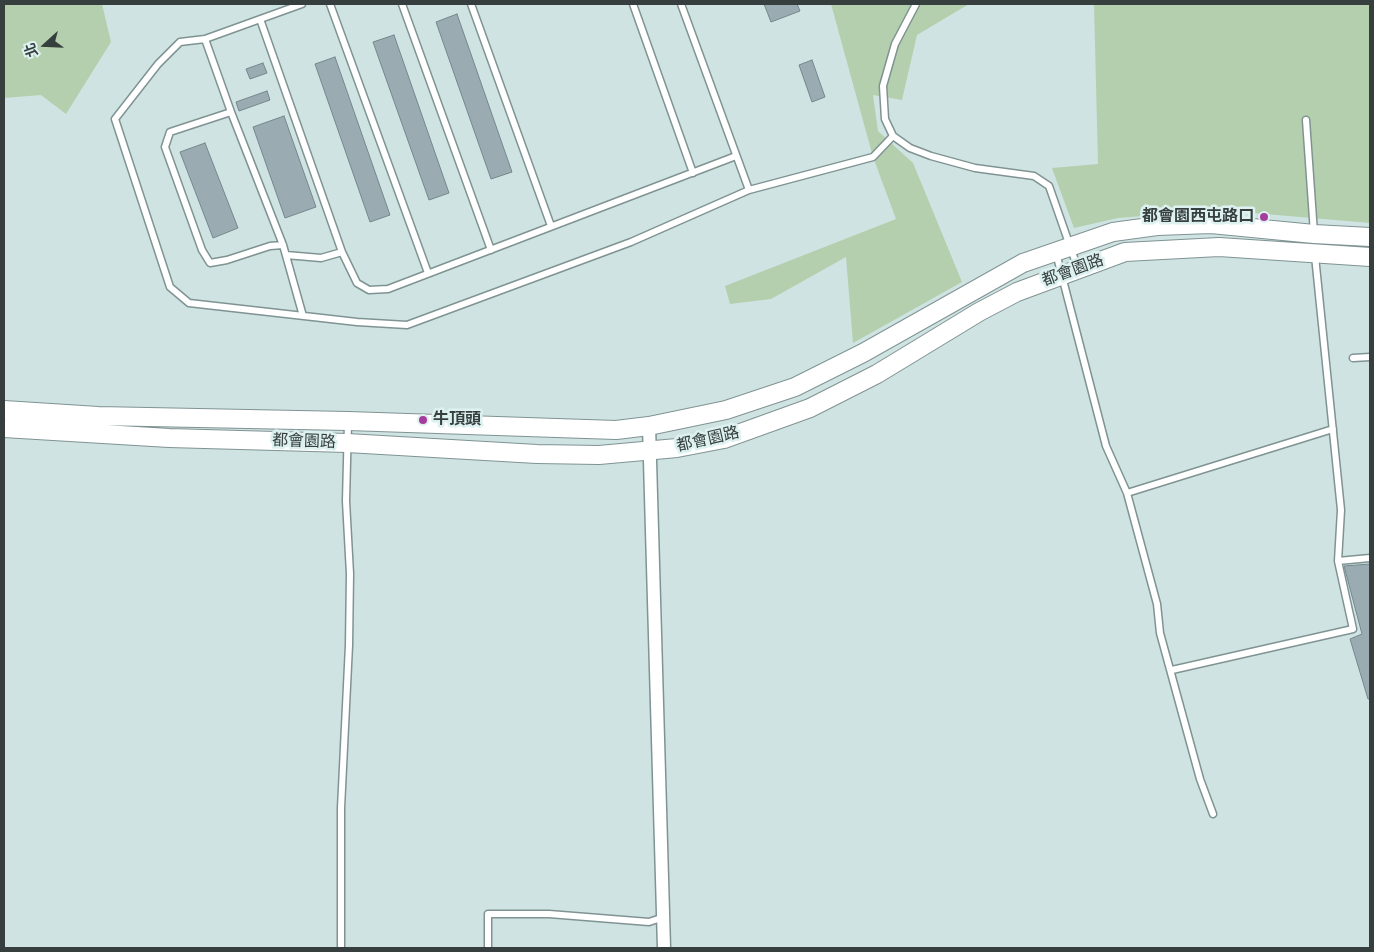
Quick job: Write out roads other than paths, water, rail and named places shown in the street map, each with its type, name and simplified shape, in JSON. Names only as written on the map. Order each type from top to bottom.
[{"type":"street","name":"都會園路","points":[[4,410],[98,416],[348,421],[607,430],[649,426],[726,410],[795,387],[863,353],[1023,263],[1113,232],[1185,224],[1211,224],[1314,234],[1370,237]]},
{"type":"street","name":"都會園路","points":[[4,428],[169,438],[347,443],[537,454],[600,455],[652,451],[724,439],[810,408],[877,374],[979,312],[1018,292],[1125,252],[1219,247],[1370,257]]},
{"type":"street","points":[[649,426],[652,451],[664,948]]},
{"type":"lane","points":[[302,4],[205,39],[180,42],[158,64],[115,119],[170,288],[189,303],[407,325],[631,242],[749,190],[873,157],[893,136]]},
{"type":"lane","points":[[330,4],[428,273]]},
{"type":"lane","points":[[402,4],[490,250]]},
{"type":"lane","points":[[471,4],[552,226]]},
{"type":"lane","points":[[633,4],[693,173]]},
{"type":"lane","points":[[681,4],[749,190]]},
{"type":"lane","points":[[916,4],[895,44],[883,86],[885,119],[893,136],[910,148],[975,168],[1034,176],[1050,186],[1063,249],[1070,271],[1106,446],[1127,493],[1156,604],[1160,633],[1172,670],[1200,779],[1214,814]]},
{"type":"lane","points":[[260,19],[342,252],[357,283],[369,290],[388,288],[736,156]]},
{"type":"lane","points":[[205,39],[231,112],[283,245],[303,316]]},
{"type":"lane","points":[[231,112],[170,132],[165,147],[202,250],[210,263],[227,260],[270,246],[283,245]]},
{"type":"lane","points":[[1172,670],[1353,629],[1338,560],[1341,510],[1314,254],[1306,120]]},
{"type":"lane","points":[[1063,249],[1070,271]]},
{"type":"lane","points":[[286,255],[321,258],[342,252]]},
{"type":"lane","points":[[1353,358],[1370,357]]},
{"type":"lane","points":[[341,948],[341,808],[350,645],[348,421]]},
{"type":"lane","points":[[1127,493],[1333,428]]},
{"type":"lane","points":[[1338,560],[1370,558]]},
{"type":"lane","points":[[488,948],[488,914],[549,914],[649,922],[664,917]]},
{"type":"place","name":"都會園西屯路口","points":[[1264,217]]},
{"type":"place","name":"牛頂頭","points":[[423,420]]}]
